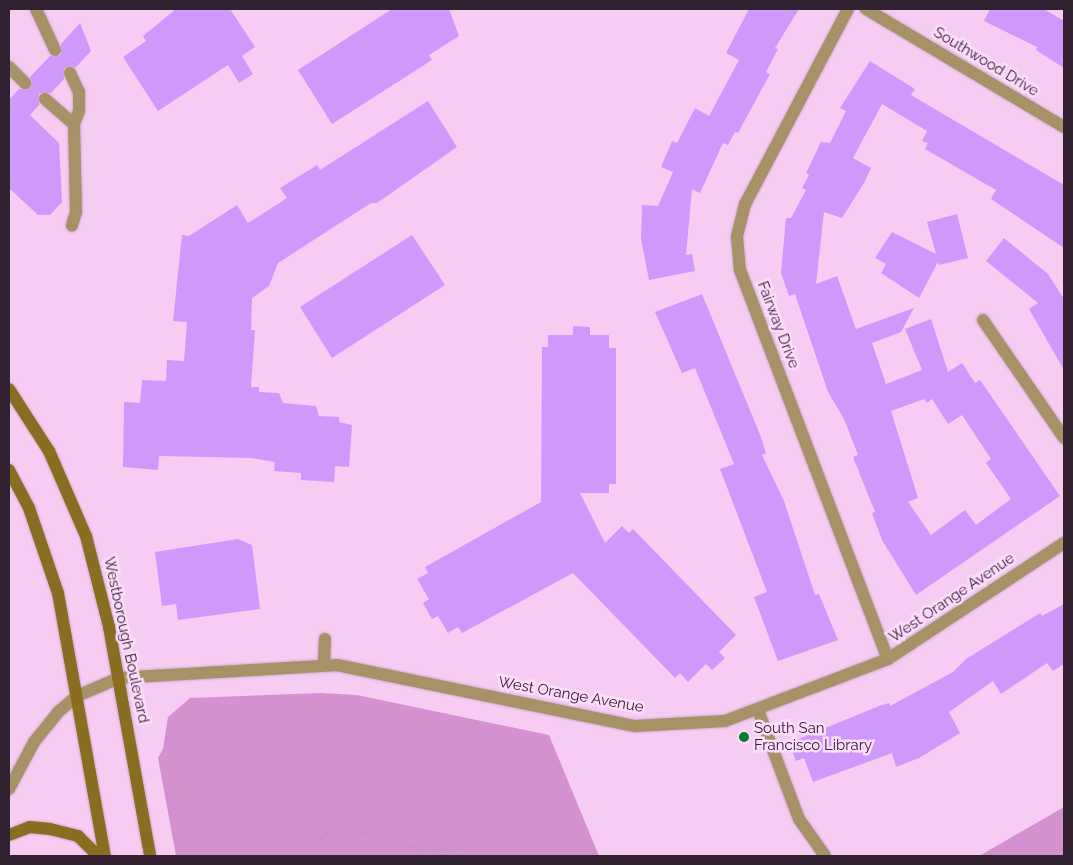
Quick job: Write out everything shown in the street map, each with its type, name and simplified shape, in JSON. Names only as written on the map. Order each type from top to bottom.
[{"type":"main road","name":"Westborough Boulevard","points":[[9,389],[48,451],[81,524],[99,581],[119,678],[150,856]]},
{"type":"main road","points":[[9,470],[45,550],[58,593],[105,856]]},
{"type":"main road","points":[[9,835],[30,827],[50,828],[78,836],[98,856]]},
{"type":"street","points":[[36,9],[55,50]]},
{"type":"street","name":"Fairway Drive","points":[[848,9],[745,204],[738,237],[740,270],[888,660]]},
{"type":"street","name":"Southwood Drive","points":[[866,9],[1064,127]]},
{"type":"street","points":[[9,67],[25,83]]},
{"type":"street","points":[[70,73],[79,92],[79,111],[74,124],[76,212],[72,225]]},
{"type":"street","points":[[45,99],[74,124]]},
{"type":"street","points":[[983,320],[1064,438]]},
{"type":"street","name":"West Orange Avenue","points":[[9,788],[45,725],[77,696],[119,678],[337,665],[634,726],[725,721],[888,660],[1064,543]]},
{"type":"street","points":[[324,665],[325,639]]},
{"type":"street","points":[[758,710],[800,820],[824,856]]},
{"type":"path","points":[[297,856],[326,833],[351,829],[422,850],[476,847],[544,810]]},
{"type":"shaded area","points":[[320,693],[357,695],[549,735],[599,856],[176,856],[158,758],[163,749],[168,717],[190,698]]},
{"type":"shaded area","points":[[1064,807],[1064,856],[979,856]]},
{"type":"building","points":[[176,9],[230,9],[255,47],[242,56],[253,74],[239,83],[228,65],[158,111],[123,57],[146,41],[143,36]]},
{"type":"building","points":[[392,9],[449,9],[459,36],[429,55],[432,60],[332,124],[298,70]]},
{"type":"building","points":[[749,9],[799,9],[775,48],[778,49],[766,72],[770,74],[738,133],[735,132],[728,145],[723,143],[700,193],[692,189],[686,255],[692,254],[695,271],[649,280],[641,239],[642,205],[658,206],[673,172],[661,167],[672,141],[677,143],[695,108],[709,116],[739,60],[726,53]]},
{"type":"building","points":[[990,9],[1044,9],[1064,21],[1064,68],[1036,50],[1037,47],[984,21]]},
{"type":"building","points":[[80,23],[91,51],[76,67],[64,68],[64,79],[51,93],[39,93],[39,105],[30,115],[59,143],[62,202],[50,215],[38,215],[9,188],[9,100],[19,89],[31,88],[30,77],[50,56],[61,55],[61,44]]},
{"type":"building","points":[[870,61],[915,89],[911,95],[1064,185],[1064,248],[991,199],[996,190],[925,149],[928,143],[922,141],[927,131],[882,104],[853,158],[871,168],[864,183],[842,218],[824,212],[816,284],[837,276],[856,329],[914,308],[901,332],[872,343],[886,384],[922,370],[905,329],[931,319],[948,372],[962,363],[975,383],[980,380],[1060,496],[916,595],[882,540],[872,513],[875,512],[853,457],[858,455],[844,419],[828,392],[795,294],[789,296],[781,273],[786,218],[791,218],[806,190],[802,188],[809,175],[806,173],[821,142],[830,143],[846,111],[840,108]],"holes":[[[924,399],[927,403],[932,399],[948,424],[962,415],[991,459],[986,463],[1011,499],[976,525],[965,510],[931,535],[908,502],[918,498],[891,411]]]},
{"type":"building","points":[[428,101],[457,147],[377,203],[371,203],[278,263],[269,286],[252,298],[251,330],[255,330],[251,387],[259,387],[259,392],[279,393],[283,403],[316,406],[319,416],[339,417],[339,422],[352,425],[349,467],[335,466],[334,482],[301,480],[301,473],[274,471],[275,462],[251,458],[159,456],[158,470],[123,467],[124,402],[140,403],[142,380],[166,381],[167,360],[184,361],[187,322],[173,321],[182,235],[189,236],[237,205],[248,223],[287,198],[280,188],[317,165],[320,170]]},
{"type":"building","points":[[957,214],[968,258],[939,265],[938,262],[919,298],[881,273],[886,264],[875,258],[892,232],[936,254],[927,222]]},
{"type":"building","points":[[412,235],[445,285],[332,358],[300,307]]},
{"type":"building","points":[[1004,238],[1048,274],[1064,299],[1064,370],[1029,309],[1038,303],[986,261]]},
{"type":"building","points":[[702,294],[761,437],[766,453],[762,455],[784,501],[815,595],[819,594],[838,640],[778,661],[754,597],[767,592],[720,469],[734,464],[695,368],[682,373],[655,312]]},
{"type":"building","points":[[573,326],[590,327],[590,335],[609,335],[609,348],[616,348],[616,484],[609,484],[609,493],[580,493],[605,543],[622,526],[629,533],[633,529],[736,635],[719,652],[725,658],[712,670],[706,664],[688,682],[680,673],[675,678],[573,573],[462,633],[458,627],[448,633],[438,616],[432,619],[423,603],[429,599],[417,579],[428,573],[425,567],[541,502],[542,347],[548,347],[548,335],[573,335]]},
{"type":"building","points":[[238,539],[252,545],[260,609],[178,620],[176,604],[162,606],[155,552]]},
{"type":"building","points":[[1064,604],[1064,664],[1053,671],[1047,663],[1001,694],[993,681],[949,712],[960,733],[919,758],[896,767],[892,753],[813,782],[804,758],[796,761],[789,743],[879,706],[889,703],[890,706],[953,672],[966,659],[1040,613],[1042,616]]},
{"type":"place","name":"South San Francisco Library","points":[[744,737]]}]
